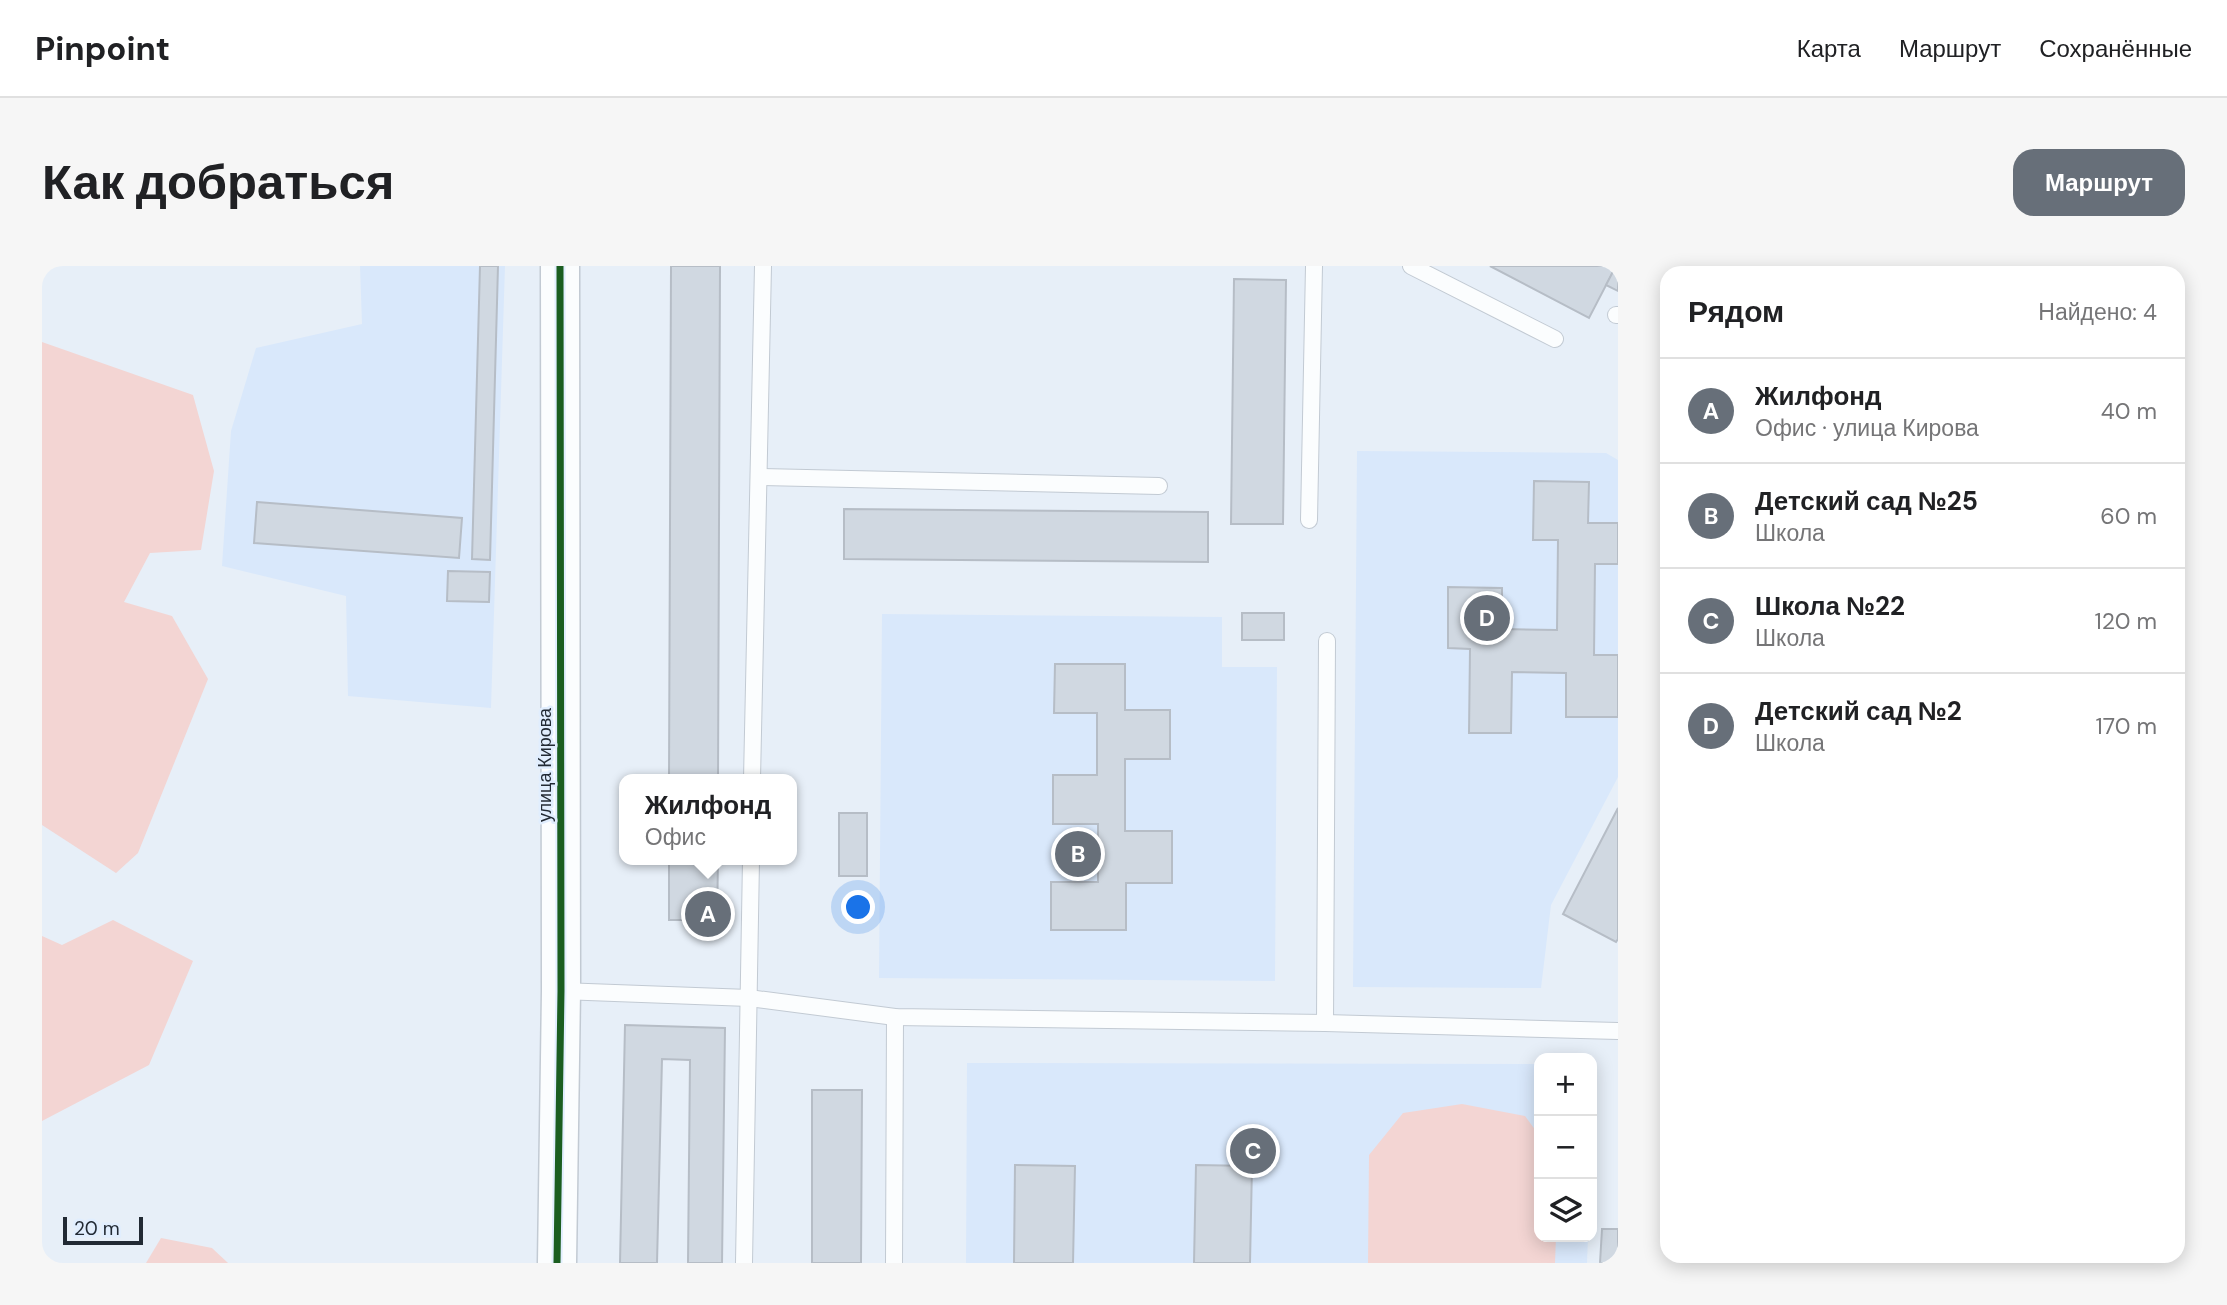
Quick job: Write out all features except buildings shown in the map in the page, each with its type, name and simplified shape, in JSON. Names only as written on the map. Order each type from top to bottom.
[{"type":"street","name":"улица Кирова","points":[[557,1263],[561,991],[560,266]]},
{"type":"lane","points":[[752,774],[762,266]]},
{"type":"lane","points":[[1309,520],[1314,266]]},
{"type":"lane","points":[[1411,266],[1555,338]]},
{"type":"lane","points":[[759,477],[1159,486]]},
{"type":"lane","points":[[1325,1023],[1327,641]]},
{"type":"lane","points":[[744,1263],[751,865]]},
{"type":"lane","points":[[561,991],[749,998],[895,1017],[1325,1023],[1618,1031]]},
{"type":"lane","points":[[894,1263],[895,1017]]},
{"type":"shaded area","points":[[360,266],[505,266],[491,708],[348,696],[346,596],[222,566],[231,431],[256,348],[362,324]]},
{"type":"shaded area","points":[[42,342],[193,395],[214,471],[201,550],[150,553],[124,602],[172,616],[208,679],[138,853],[116,873],[42,825]]},
{"type":"shaded area","points":[[1357,451],[1606,453],[1618,460],[1618,777],[1551,905],[1541,988],[1353,987]]},
{"type":"shaded area","points":[[882,614],[1222,617],[1222,667],[1277,667],[1275,981],[879,978]]},
{"type":"shaded area","points":[[113,920],[193,961],[149,1065],[42,1121],[42,936],[62,945]]},
{"type":"shaded area","points":[[967,1063],[1534,1064],[1534,1242],[1588,1242],[1587,1263],[966,1263]]},
{"type":"shaded area","points":[[1462,1104],[1525,1116],[1534,1128],[1534,1242],[1556,1242],[1555,1263],[1368,1263],[1369,1155],[1403,1113]]},
{"type":"shaded area","points":[[161,1238],[212,1248],[228,1263],[146,1263]]},
{"type":"cycle path","points":[[557,1263],[561,991],[560,266]]},
{"type":"place","name":"Детский сад №2","points":[[1487,618]]},
{"type":"place","name":"Детский сад №25","points":[[1078,854]]},
{"type":"place","name":"Жилфонд","points":[[708,914]]},
{"type":"place","name":"Школа №22","points":[[1253,1151]]}]
